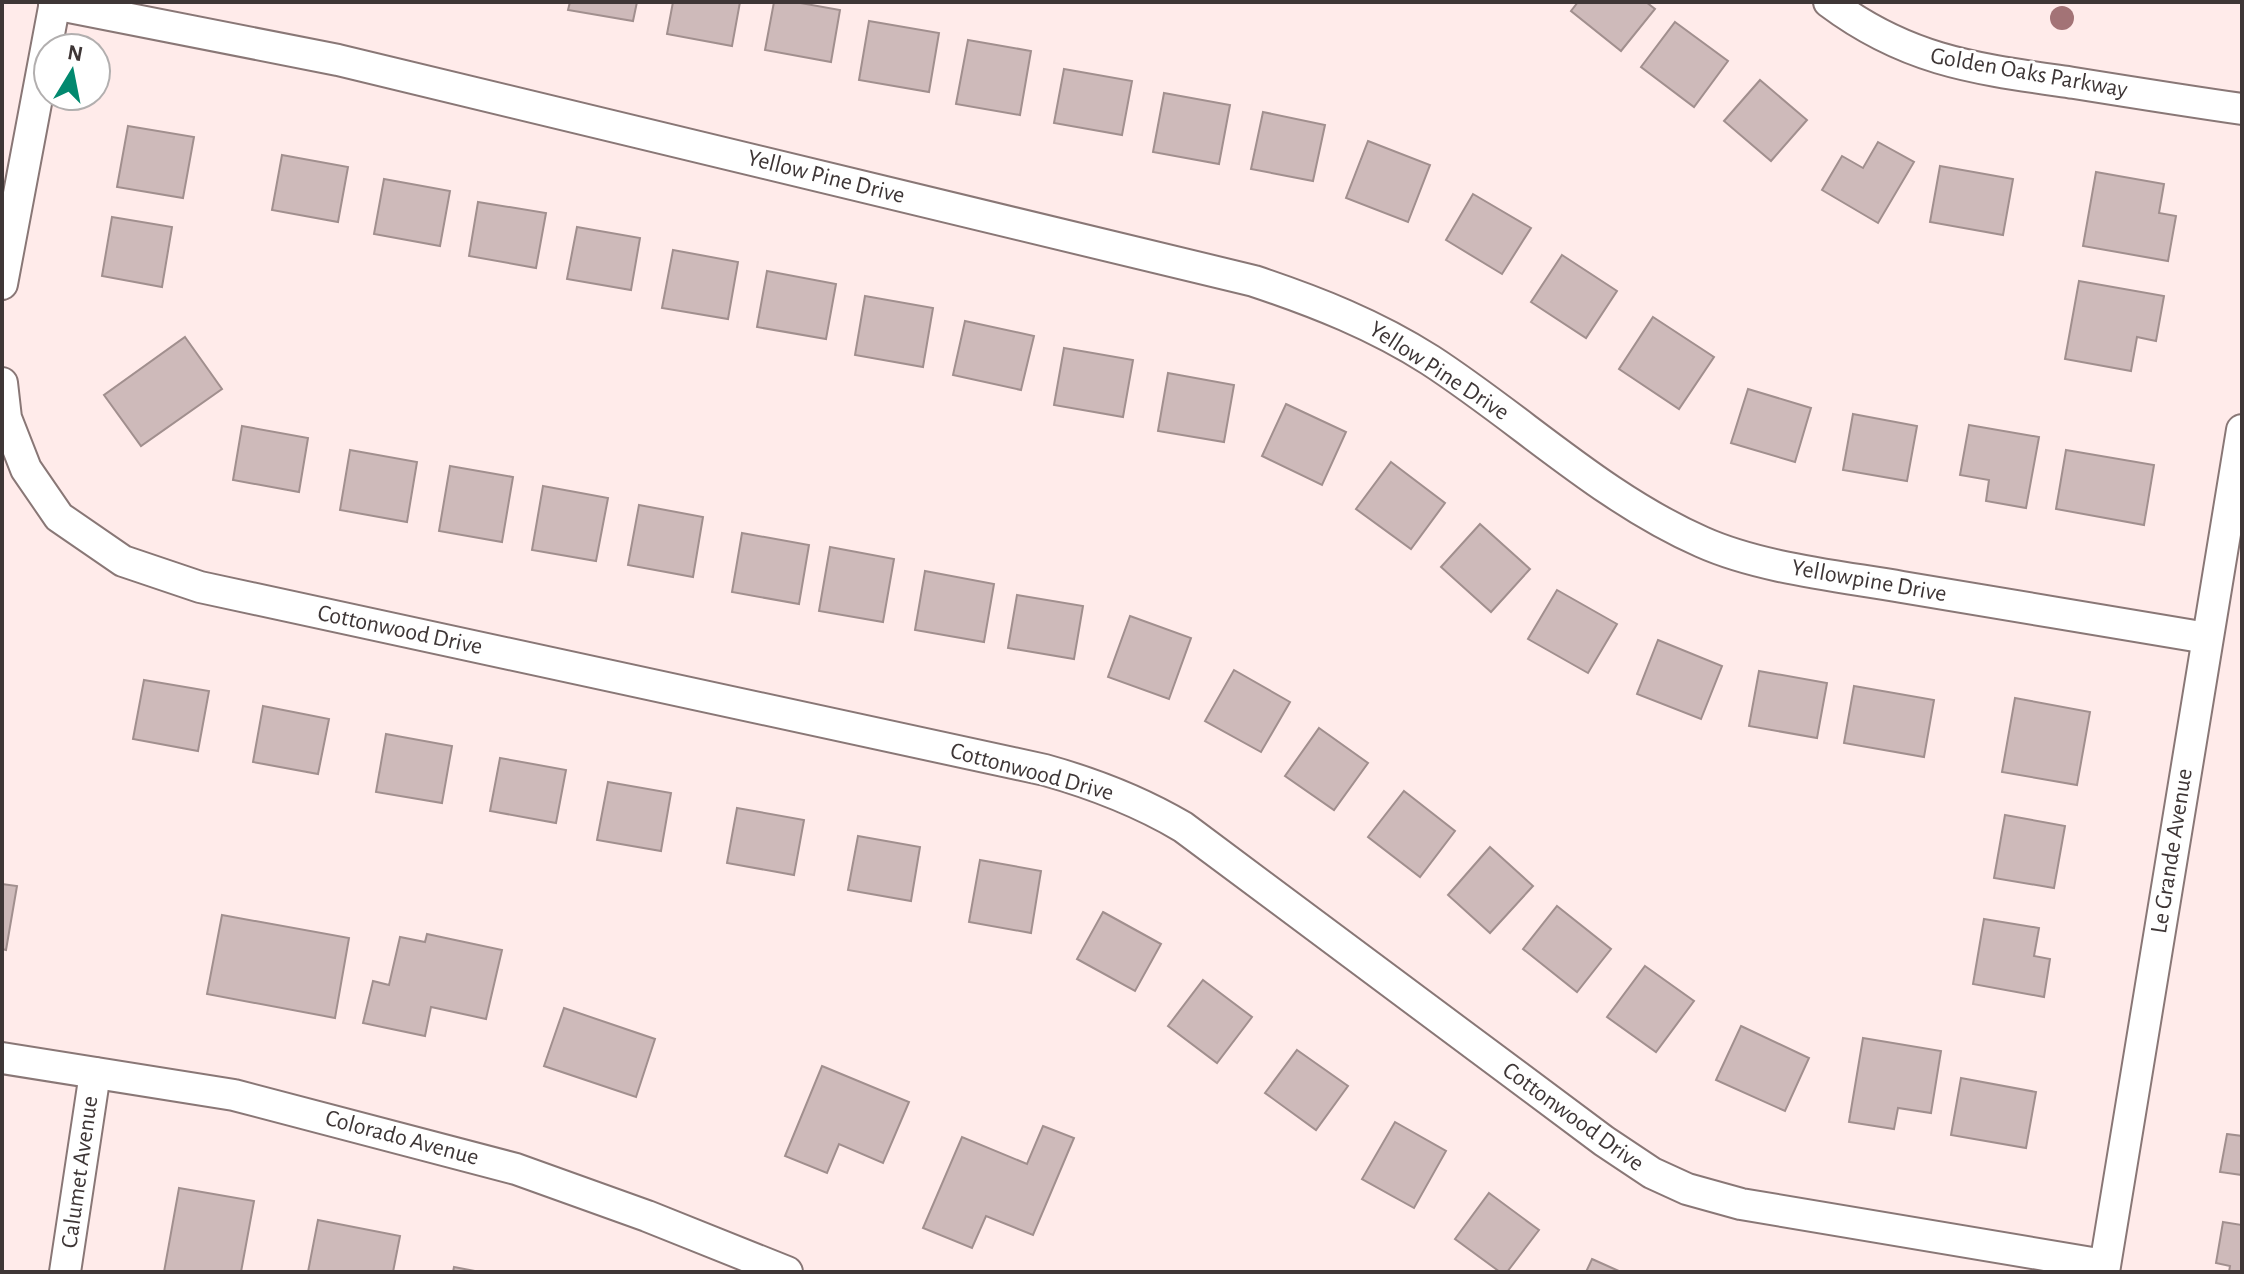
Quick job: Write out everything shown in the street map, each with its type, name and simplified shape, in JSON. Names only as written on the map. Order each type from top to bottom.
[{"type":"street","name":"Golden Oaks Parkway","points":[[1829,2],[1892,42],[1935,59],[2242,109]]},
{"type":"street","points":[[2,284],[55,3]]},
{"type":"street","name":"Yellow Pine Drive","points":[[55,3],[338,60],[1254,281],[1326,305],[1382,331],[1432,361],[1558,451]]},
{"type":"street","name":"Cottonwood Drive","points":[[2,383],[6,418],[26,469],[59,517],[123,561],[200,587],[1045,770],[1100,786],[1144,804],[1183,827],[1604,1141],[1652,1173],[1687,1189],[1741,1204],[2104,1269]]},
{"type":"street","name":"Le Grande Avenue","points":[[2104,1269],[2242,430]]},
{"type":"street","name":"Yellowpine Drive","points":[[1558,451],[1656,517],[1703,543],[1782,567],[2207,638]]},
{"type":"street","name":"Colorado Avenue","points":[[2,1058],[234,1095],[516,1169],[647,1216],[787,1272]]},
{"type":"street","name":"Calumet Avenue","points":[[65,1272],[95,1073]]},
{"type":"building","points":[[570,2],[637,2],[633,21],[568,10]]},
{"type":"building","points":[[673,2],[740,2],[732,46],[667,34]]},
{"type":"building","points":[[774,2],[795,2],[840,10],[831,62],[765,50]]},
{"type":"building","points":[[1578,2],[1646,2],[1655,9],[1621,51],[1571,11]]},
{"type":"building","points":[[869,21],[939,33],[929,92],[859,80]]},
{"type":"building","points":[[1675,22],[1728,61],[1694,107],[1641,67]]},
{"type":"building","points":[[968,40],[1031,51],[1020,115],[956,104]]},
{"type":"building","points":[[1064,69],[1132,81],[1122,135],[1054,123]]},
{"type":"building","points":[[1760,80],[1807,120],[1771,161],[1724,121]]},
{"type":"building","points":[[1164,93],[1230,105],[1219,164],[1153,152]]},
{"type":"building","points":[[1263,112],[1325,125],[1313,181],[1251,169]]},
{"type":"building","points":[[128,126],[194,137],[183,198],[117,187]]},
{"type":"building","points":[[1368,141],[1430,165],[1408,222],[1346,198]]},
{"type":"building","points":[[1878,142],[1914,162],[1878,223],[1822,190],[1842,156],[1863,168]]},
{"type":"building","points":[[282,155],[348,167],[338,222],[272,210]]},
{"type":"building","points":[[1940,166],[2013,179],[2003,235],[1930,222]]},
{"type":"building","points":[[2096,172],[2164,184],[2159,213],[2176,216],[2168,261],[2083,246]]},
{"type":"building","points":[[384,179],[450,191],[440,246],[374,234]]},
{"type":"building","points":[[1473,194],[1531,228],[1502,274],[1446,240]]},
{"type":"building","points":[[478,202],[546,213],[536,268],[469,256]]},
{"type":"building","points":[[112,217],[172,227],[162,287],[102,276]]},
{"type":"building","points":[[577,227],[640,238],[631,290],[567,279]]},
{"type":"building","points":[[673,250],[738,262],[728,319],[662,308]]},
{"type":"building","points":[[1562,255],[1617,291],[1586,338],[1531,302]]},
{"type":"building","points":[[767,271],[836,284],[826,339],[757,327]]},
{"type":"building","points":[[2079,281],[2164,296],[2156,341],[2137,337],[2131,371],[2065,359]]},
{"type":"building","points":[[865,296],[933,308],[923,367],[855,355]]},
{"type":"building","points":[[1653,317],[1714,357],[1679,409],[1619,369]]},
{"type":"building","points":[[965,321],[1034,336],[1021,390],[953,375]]},
{"type":"building","points":[[185,337],[222,389],[141,446],[104,395]]},
{"type":"building","points":[[1064,348],[1133,360],[1123,417],[1054,405]]},
{"type":"building","points":[[1168,373],[1234,385],[1224,442],[1158,431]]},
{"type":"building","points":[[1748,389],[1811,408],[1795,462],[1731,443]]},
{"type":"building","points":[[1286,404],[1346,432],[1322,485],[1262,456]]},
{"type":"building","points":[[1853,414],[1917,426],[1907,481],[1843,470]]},
{"type":"building","points":[[1969,425],[2039,437],[2026,508],[1986,501],[1989,480],[1960,475]]},
{"type":"building","points":[[242,426],[308,438],[299,492],[233,480]]},
{"type":"building","points":[[350,450],[417,462],[407,522],[340,510]]},
{"type":"building","points":[[2066,450],[2154,465],[2144,525],[2056,509]]},
{"type":"building","points":[[1391,462],[1445,503],[1411,549],[1356,509]]},
{"type":"building","points":[[450,466],[513,477],[502,542],[439,531]]},
{"type":"building","points":[[543,486],[608,498],[596,561],[532,550]]},
{"type":"building","points":[[639,505],[703,517],[693,577],[628,565]]},
{"type":"building","points":[[1480,524],[1530,569],[1491,612],[1441,567]]},
{"type":"building","points":[[742,533],[809,545],[799,604],[732,592]]},
{"type":"building","points":[[830,547],[894,559],[883,622],[819,611]]},
{"type":"building","points":[[925,571],[994,584],[984,642],[915,630]]},
{"type":"building","points":[[1557,590],[1617,624],[1588,673],[1528,639]]},
{"type":"building","points":[[1017,595],[1083,606],[1074,659],[1008,648]]},
{"type":"building","points":[[1130,616],[1191,638],[1169,699],[1108,677]]},
{"type":"building","points":[[1658,640],[1722,666],[1701,719],[1637,694]]},
{"type":"building","points":[[1234,670],[1290,702],[1261,752],[1205,721]]},
{"type":"building","points":[[1759,671],[1827,683],[1817,738],[1749,726]]},
{"type":"building","points":[[144,680],[209,691],[198,751],[133,739]]},
{"type":"building","points":[[1854,686],[1934,700],[1924,757],[1844,743]]},
{"type":"building","points":[[2015,698],[2090,712],[2077,785],[2002,772]]},
{"type":"building","points":[[263,706],[329,719],[318,774],[253,762]]},
{"type":"building","points":[[1319,728],[1368,763],[1334,810],[1285,776]]},
{"type":"building","points":[[386,734],[452,746],[442,803],[376,792]]},
{"type":"building","points":[[500,758],[566,770],[556,823],[490,811]]},
{"type":"building","points":[[608,782],[671,793],[661,851],[597,840]]},
{"type":"building","points":[[1404,791],[1455,831],[1420,877],[1368,837]]},
{"type":"building","points":[[737,808],[804,820],[794,875],[727,863]]},
{"type":"building","points":[[2005,815],[2065,826],[2054,888],[1994,878]]},
{"type":"building","points":[[858,836],[920,847],[911,901],[848,890]]},
{"type":"building","points":[[1490,847],[1533,886],[1490,933],[1448,895]]},
{"type":"building","points":[[980,860],[1041,871],[1031,933],[969,922]]},
{"type":"building","points":[[2,884],[17,886],[6,950],[2,949]]},
{"type":"building","points":[[1557,906],[1611,949],[1577,992],[1523,949]]},
{"type":"building","points":[[1103,912],[1161,944],[1135,991],[1077,959]]},
{"type":"building","points":[[222,915],[349,938],[335,1018],[207,994]]},
{"type":"building","points":[[1984,919],[2039,928],[2034,956],[2050,959],[2044,997],[1973,984]]},
{"type":"building","points":[[427,934],[502,950],[486,1019],[431,1007],[425,1036],[363,1023],[373,981],[389,985],[400,937],[425,942]]},
{"type":"building","points":[[1645,966],[1694,1001],[1656,1052],[1607,1017]]},
{"type":"building","points":[[1203,980],[1252,1017],[1217,1063],[1168,1026]]},
{"type":"building","points":[[564,1008],[655,1039],[636,1097],[544,1066]]},
{"type":"building","points":[[1741,1026],[1809,1058],[1785,1111],[1716,1080]]},
{"type":"building","points":[[1863,1038],[1941,1051],[1931,1113],[1898,1108],[1894,1129],[1849,1122]]},
{"type":"building","points":[[1297,1050],[1348,1086],[1316,1130],[1265,1093]]},
{"type":"building","points":[[822,1066],[909,1102],[883,1163],[839,1144],[827,1173],[785,1156]]},
{"type":"building","points":[[1961,1078],[2036,1092],[2026,1148],[1951,1135]]},
{"type":"building","points":[[1395,1122],[1446,1151],[1414,1208],[1362,1179]]},
{"type":"building","points":[[1043,1126],[1074,1138],[1033,1235],[986,1216],[972,1248],[923,1228],[962,1137],[1027,1164]]},
{"type":"building","points":[[2227,1134],[2242,1136],[2242,1175],[2220,1172]]},
{"type":"building","points":[[179,1188],[254,1201],[241,1272],[164,1272]]},
{"type":"building","points":[[1489,1193],[1539,1230],[1507,1272],[1500,1272],[1455,1239]]},
{"type":"building","points":[[318,1220],[400,1236],[393,1272],[308,1272]]},
{"type":"building","points":[[2223,1222],[2242,1225],[2242,1272],[2229,1272],[2230,1266],[2216,1263]]},
{"type":"building","points":[[1592,1259],[1621,1272],[1586,1272]]},
{"type":"building","points":[[454,1267],[480,1272],[453,1272]]}]
